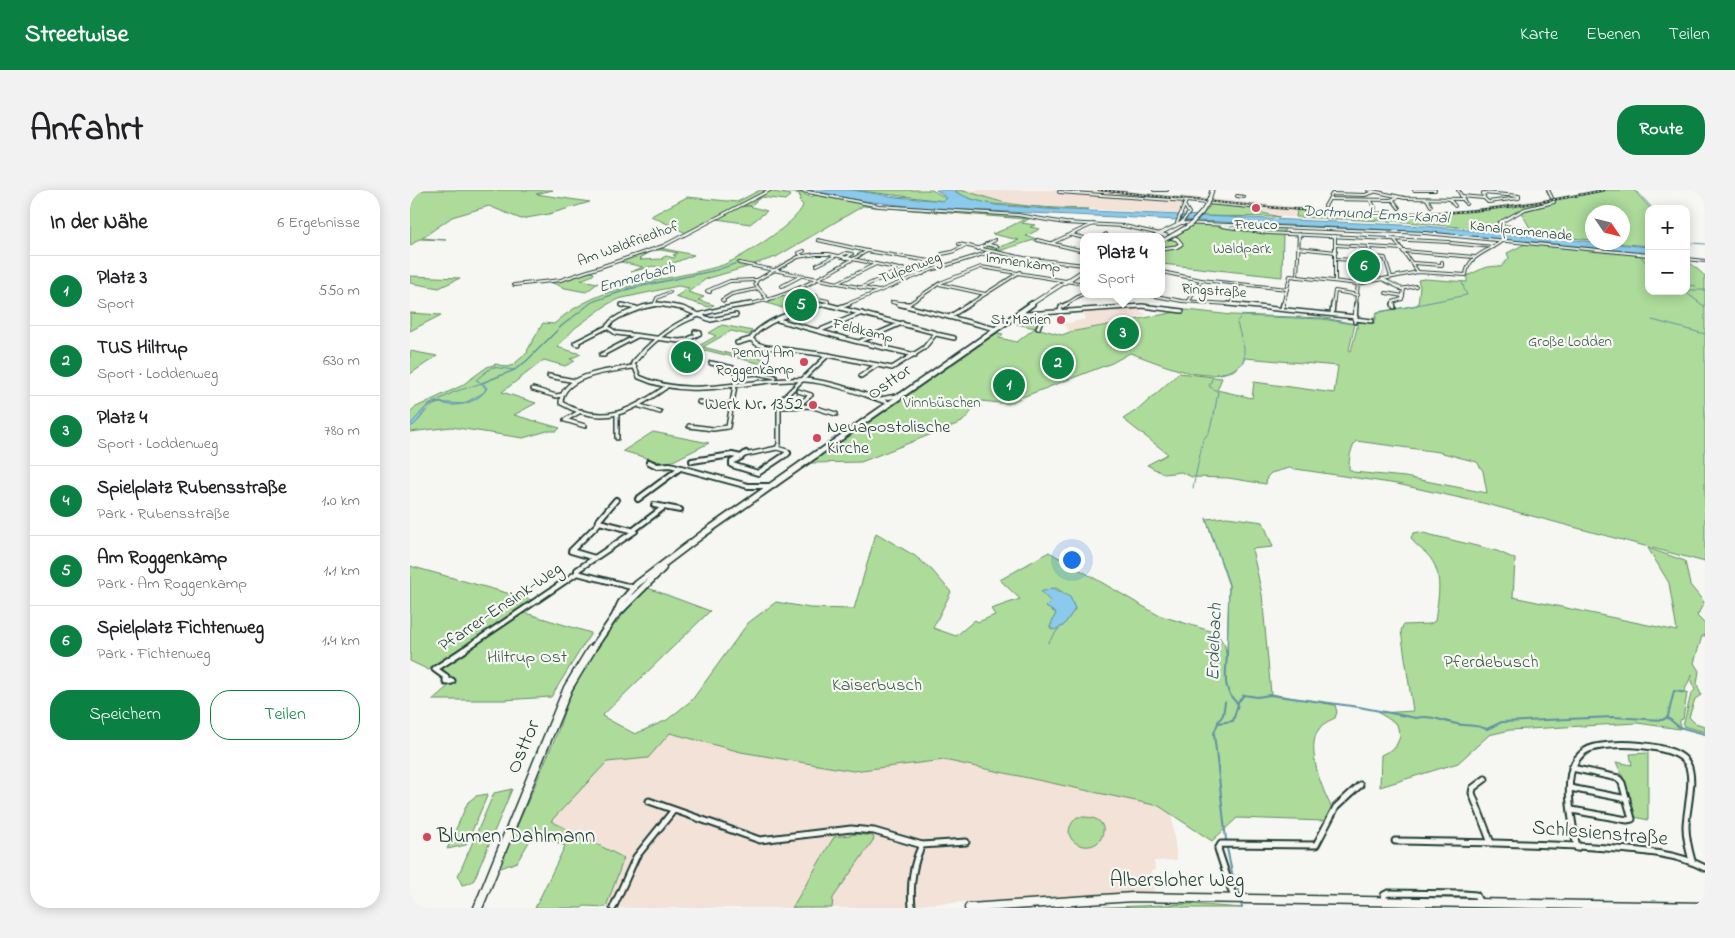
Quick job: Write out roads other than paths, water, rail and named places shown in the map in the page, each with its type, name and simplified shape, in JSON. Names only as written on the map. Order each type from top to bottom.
[{"type":"main road","points":[[1165,239],[1190,225],[1202,212],[1212,190]]},
{"type":"main road","points":[[1165,236],[1180,242],[1176,248],[1165,250]]},
{"type":"main road","name":"Osttor","points":[[615,616],[621,603],[634,587],[650,573],[1019,312],[1080,272]]},
{"type":"main road","name":"Osttor","points":[[477,908],[568,688],[596,642],[615,616],[669,561]]},
{"type":"main road","name":"Albersloher Weg","points":[[969,908],[1133,897],[1705,907]]},
{"type":"street","name":"Am Waldfriedhof","points":[[514,285],[561,280],[663,246],[770,190]]},
{"type":"street","points":[[798,190],[879,206],[1012,215],[1065,223],[1126,227],[1155,233]]},
{"type":"street","points":[[1154,190],[1166,190]]},
{"type":"street","points":[[1368,190],[1398,197],[1427,199],[1484,198],[1490,202],[1519,198],[1519,196],[1483,193],[1484,198]]},
{"type":"street","points":[[1393,196],[1395,190]]},
{"type":"street","points":[[1414,190],[1435,190]]},
{"type":"street","points":[[1458,190],[1466,204]]},
{"type":"street","points":[[1499,223],[1525,209],[1554,202],[1548,190]]},
{"type":"street","points":[[1059,192],[1196,201],[1250,207]]},
{"type":"street","points":[[1325,206],[1332,194],[1365,195],[1374,192]]},
{"type":"street","points":[[1237,196],[1244,197]]},
{"type":"street","points":[[1329,199],[1371,201],[1393,200],[1398,197]]},
{"type":"street","points":[[1427,199],[1431,206]]},
{"type":"street","points":[[1449,199],[1455,206]]},
{"type":"street","points":[[1393,200],[1399,208]]},
{"type":"street","points":[[1177,222],[1186,201]]},
{"type":"street","points":[[1371,201],[1375,208]]},
{"type":"street","points":[[1162,233],[1182,222],[1188,215],[1184,205]]},
{"type":"street","name":"Kanalpromenade","points":[[1182,222],[1214,225],[1400,232],[1645,255]]},
{"type":"street","points":[[1052,243],[1093,224]]},
{"type":"street","points":[[1214,225],[1259,232],[1435,243],[1450,242],[1493,247]]},
{"type":"street","points":[[1297,277],[1299,234]]},
{"type":"street","points":[[1071,235],[1080,237]]},
{"type":"street","points":[[1335,236],[1335,281]]},
{"type":"street","points":[[818,240],[867,251],[929,261]]},
{"type":"street","points":[[978,248],[995,240]]},
{"type":"street","points":[[1037,240],[1080,250]]},
{"type":"street","points":[[1395,240],[1418,272]]},
{"type":"street","points":[[1282,308],[1290,276],[1358,284],[1418,272],[1466,275],[1466,267],[1474,257],[1503,240]]},
{"type":"street","points":[[959,244],[1024,258],[1080,265]]},
{"type":"street","points":[[986,244],[997,247]]},
{"type":"street","points":[[1336,245],[1474,257]]},
{"type":"street","points":[[942,254],[952,252],[964,246]]},
{"type":"street","points":[[1369,247],[1371,257],[1385,258],[1392,277]]},
{"type":"street","points":[[1298,248],[1336,252]]},
{"type":"street","points":[[802,256],[799,253],[804,251]]},
{"type":"street","points":[[867,251],[788,294],[768,300],[696,314],[660,338],[638,357],[633,363],[633,367],[639,376],[651,383],[666,388],[696,388],[804,380],[828,384],[889,403]]},
{"type":"street","name":"Tulpenweg","points":[[840,307],[923,274],[990,252]]},
{"type":"street","points":[[839,256],[846,253],[852,254],[846,258]]},
{"type":"street","points":[[710,292],[707,291],[730,280],[757,280],[802,256],[819,254],[839,256],[923,274]]},
{"type":"street","points":[[817,265],[835,256]]},
{"type":"street","points":[[1336,258],[1370,261]]},
{"type":"street","points":[[1690,259],[1705,261]]},
{"type":"street","points":[[1413,263],[1442,265],[1442,262]]},
{"type":"street","points":[[739,263],[881,292]]},
{"type":"street","points":[[837,283],[876,264]]},
{"type":"street","name":"Immenkamp","points":[[939,284],[977,268],[984,267],[1066,280]]},
{"type":"street","points":[[861,288],[903,269]]},
{"type":"street","points":[[1355,319],[1359,271]]},
{"type":"street","points":[[949,317],[1020,272]]},
{"type":"street","name":"Ringstraße","points":[[1165,274],[1201,280],[1287,289]]},
{"type":"street","points":[[782,286],[801,276]]},
{"type":"street","points":[[1382,279],[1404,290],[1402,299],[1392,302],[1394,307]]},
{"type":"street","points":[[757,280],[755,284],[757,289],[768,300]]},
{"type":"street","points":[[1066,280],[1080,283]]},
{"type":"street","points":[[1189,301],[1201,280]]},
{"type":"street","points":[[985,294],[939,284],[908,305],[892,302],[996,329]]},
{"type":"street","points":[[1232,304],[1239,284]]},
{"type":"street","points":[[1401,289],[1416,286]]},
{"type":"street","points":[[724,301],[722,300],[732,294],[757,289]]},
{"type":"street","points":[[1332,314],[1335,291],[1358,295]]},
{"type":"street","points":[[655,303],[656,298],[670,292]]},
{"type":"street","points":[[1386,293],[1403,296]]},
{"type":"street","points":[[1060,312],[1061,307],[1080,295]]},
{"type":"street","points":[[816,296],[813,298],[828,301],[827,304]]},
{"type":"street","name":"Ringstraße","points":[[1165,297],[1189,301],[1282,308],[1372,321]]},
{"type":"street","points":[[578,344],[575,343],[607,327],[610,322],[636,308],[655,303],[672,304],[714,320],[732,314],[736,315]]},
{"type":"street","points":[[737,343],[750,339],[756,331],[804,308],[827,304],[930,330],[936,334],[954,338]]},
{"type":"street","points":[[622,305],[636,308]]},
{"type":"street","points":[[1019,312],[1026,314],[1147,306],[1182,311]]},
{"type":"street","points":[[818,331],[862,313]]},
{"type":"street","points":[[1038,328],[1044,313]]},
{"type":"street","name":"Feldkamp","points":[[777,320],[916,355]]},
{"type":"street","points":[[859,342],[902,323]]},
{"type":"street","points":[[607,327],[614,332],[683,341],[700,333],[695,332]]},
{"type":"street","points":[[750,339],[766,347],[828,354],[895,367],[916,355],[936,334]]},
{"type":"street","points":[[604,356],[601,355],[637,336]]},
{"type":"street","points":[[777,448],[779,444],[781,399],[804,380],[828,354]]},
{"type":"street","points":[[689,426],[713,429],[728,427],[736,375],[733,368],[710,363]]},
{"type":"street","points":[[861,376],[877,365]]},
{"type":"street","points":[[533,389],[556,396],[562,395],[575,382],[597,372],[633,367]]},
{"type":"street","points":[[736,375],[756,373],[775,377]]},
{"type":"street","points":[[549,376],[575,382]]},
{"type":"street","points":[[562,395],[562,403],[580,411],[604,416],[617,415],[640,406],[666,388]]},
{"type":"street","points":[[797,406],[811,395],[798,391]]},
{"type":"street","points":[[876,398],[887,398],[902,394]]},
{"type":"street","points":[[698,402],[716,405],[732,404]]},
{"type":"street","points":[[640,406],[660,412]]},
{"type":"street","points":[[780,407],[810,406],[836,414]]},
{"type":"street","points":[[580,411],[565,420],[585,426]]},
{"type":"street","points":[[617,415],[618,438]]},
{"type":"street","points":[[777,448],[789,452],[758,473],[732,465],[732,462],[746,453],[777,448]]},
{"type":"street","points":[[692,461],[732,455],[741,457]]},
{"type":"street","points":[[649,462],[657,466],[666,465],[680,468],[748,486],[772,486]]},
{"type":"street","points":[[638,499],[680,468]]},
{"type":"street","name":"Pfarrer-Ensink-Weg","points":[[595,558],[571,551],[599,522],[616,500]]},
{"type":"street","points":[[654,505],[680,510]]},
{"type":"street","name":"Pfarrer-Ensink-Weg","points":[[452,682],[446,682],[446,677],[434,669],[577,573],[577,570],[633,533],[664,507]]},
{"type":"street","points":[[599,522],[635,530]]},
{"type":"street","name":"Pfarrer-Ensink-Weg","points":[[577,573],[642,589]]},
{"type":"street","points":[[1577,848],[1570,788],[1572,768],[1583,753],[1601,746],[1658,749],[1675,753],[1688,764],[1690,776],[1686,828],[1692,861]]},
{"type":"street","points":[[1572,768],[1618,778],[1622,783],[1632,817],[1630,820],[1572,810]]},
{"type":"street","points":[[1485,780],[1473,788],[1472,793],[1491,842]]},
{"type":"street","points":[[1238,899],[1218,849],[1220,844],[1316,844],[1336,807],[1360,785]]},
{"type":"street","points":[[1570,788],[1627,798]]},
{"type":"street","points":[[649,801],[760,840],[851,829],[874,832],[922,845],[966,842]]},
{"type":"street","points":[[613,908],[636,857],[673,811]]},
{"type":"street","name":"Schlesienstraße","points":[[1395,841],[1491,842],[1632,850],[1692,861],[1704,869]]},
{"type":"street","points":[[912,908],[910,890],[914,860],[922,845]]},
{"type":"water","points":[[809,190],[852,190],[896,197],[944,201],[947,198],[936,190],[951,190],[971,199],[995,205],[1046,209],[1425,226],[1585,241],[1585,248],[1391,230],[924,208],[857,200]]},
{"type":"water","points":[[1630,245],[1645,247],[1645,254],[1606,250],[1630,250]]},
{"type":"water","points":[[717,270],[630,289],[592,302],[630,288]]},
{"type":"water","points":[[592,302],[562,326],[527,361],[515,370],[483,383],[487,388],[481,396],[463,404],[483,393],[486,389],[481,383],[514,370],[526,361],[561,326]]},
{"type":"water","points":[[434,402],[463,404],[434,404],[427,408],[418,421],[410,427],[425,408]]},
{"type":"water","points":[[1053,588],[1070,597],[1075,609],[1063,626],[1054,630],[1050,627],[1056,613],[1046,607],[1051,602],[1041,592]]},
{"type":"waterway","points":[[1636,190],[1649,205]]},
{"type":"waterway","points":[[1692,243],[1705,244]]},
{"type":"waterway","points":[[1640,255],[1645,262]]},
{"type":"waterway","points":[[1462,282],[1464,288]]},
{"type":"waterway","points":[[1690,285],[1696,286]]},
{"type":"waterway","points":[[1376,320],[1376,315],[1381,312],[1467,295],[1464,289]]},
{"type":"waterway","points":[[1690,291],[1705,290]]},
{"type":"waterway","points":[[1689,295],[1705,307]]},
{"type":"waterway","points":[[1237,321],[1242,316],[1323,319],[1352,324]]},
{"type":"waterway","points":[[1652,320],[1705,334]]},
{"type":"waterway","points":[[1355,324],[1364,321]]},
{"type":"waterway","name":"Erdelbach","points":[[1216,374],[1233,371],[1244,362],[1244,348],[1237,323]]},
{"type":"waterway","points":[[480,382],[476,380],[492,367],[514,370]]},
{"type":"waterway","name":"Erdelbach","points":[[1213,377],[1209,386],[1218,392],[1214,415]]},
{"type":"waterway","points":[[435,402],[454,392],[482,383]]},
{"type":"waterway","name":"Erdelbach","points":[[1193,488],[1203,440],[1209,432],[1213,417]]},
{"type":"waterway","name":"Erdelbach","points":[[1206,518],[1229,584],[1227,651]]},
{"type":"waterway","points":[[1048,643],[1060,627]]},
{"type":"waterway","name":"Erdelbach","points":[[1226,840],[1214,733],[1218,723],[1233,721],[1238,704],[1232,698],[1227,686],[1227,650]]},
{"type":"waterway","points":[[1668,716],[1674,691],[1687,693]]},
{"type":"waterway","points":[[1238,702],[1244,695],[1257,697],[1270,695],[1359,707],[1416,718],[1428,717],[1487,729],[1502,722],[1613,717],[1662,720],[1668,717]]},
{"type":"waterway","points":[[1218,722],[1223,715],[1225,702]]},
{"type":"waterway","points":[[1668,718],[1679,727],[1705,734]]},
{"type":"waterway","name":"Erdelbach","points":[[1227,848],[1232,873],[1240,895]]},
{"type":"waterway","name":"Erdelbach","points":[[1241,902],[1242,908]]},
{"type":"railway","points":[[1099,190],[1276,208],[1365,213],[1454,212],[1492,209],[1604,190]]},
{"type":"place","name":"Freuco","points":[[1256,208]]},
{"type":"place","name":"Spielplatz Fichtenweg","points":[[1364,266]]},
{"type":"place","name":"Am Roggenkamp","points":[[801,305]]},
{"type":"place","name":"St. Marien","points":[[1061,320]]},
{"type":"place","name":"Platz 4","points":[[1123,333]]},
{"type":"place","name":"Spielplatz Rubensstraße","points":[[687,357]]},
{"type":"place","name":"Penny Am Roggenkamp","points":[[804,362]]},
{"type":"place","name":"TUS Hiltrup","points":[[1058,363]]},
{"type":"place","name":"Platz 3","points":[[1009,385]]},
{"type":"place","name":"Werk Nr. 1352","points":[[813,405]]},
{"type":"place","name":"Neuapostolische Kirche","points":[[817,438]]},
{"type":"place","name":"Blumen Dahlmann","points":[[427,837]]},
{"type":"water label","name":"Dortmund-Ems-Kanal","points":[[1376,215]]},
{"type":"water label","name":"Emmerbach","points":[[637,278]]},
{"type":"park label","name":"Waldpark","points":[[1242,249]]},
{"type":"park label","name":"Große Lodden","points":[[1570,342]]},
{"type":"park label","name":"Vinnbüschen","points":[[942,403]]},
{"type":"park label","name":"Hiltrup Ost","points":[[527,658]]},
{"type":"park label","name":"Pferdebusch","points":[[1491,663]]},
{"type":"park label","name":"Kaiserbusch","points":[[877,686]]}]
